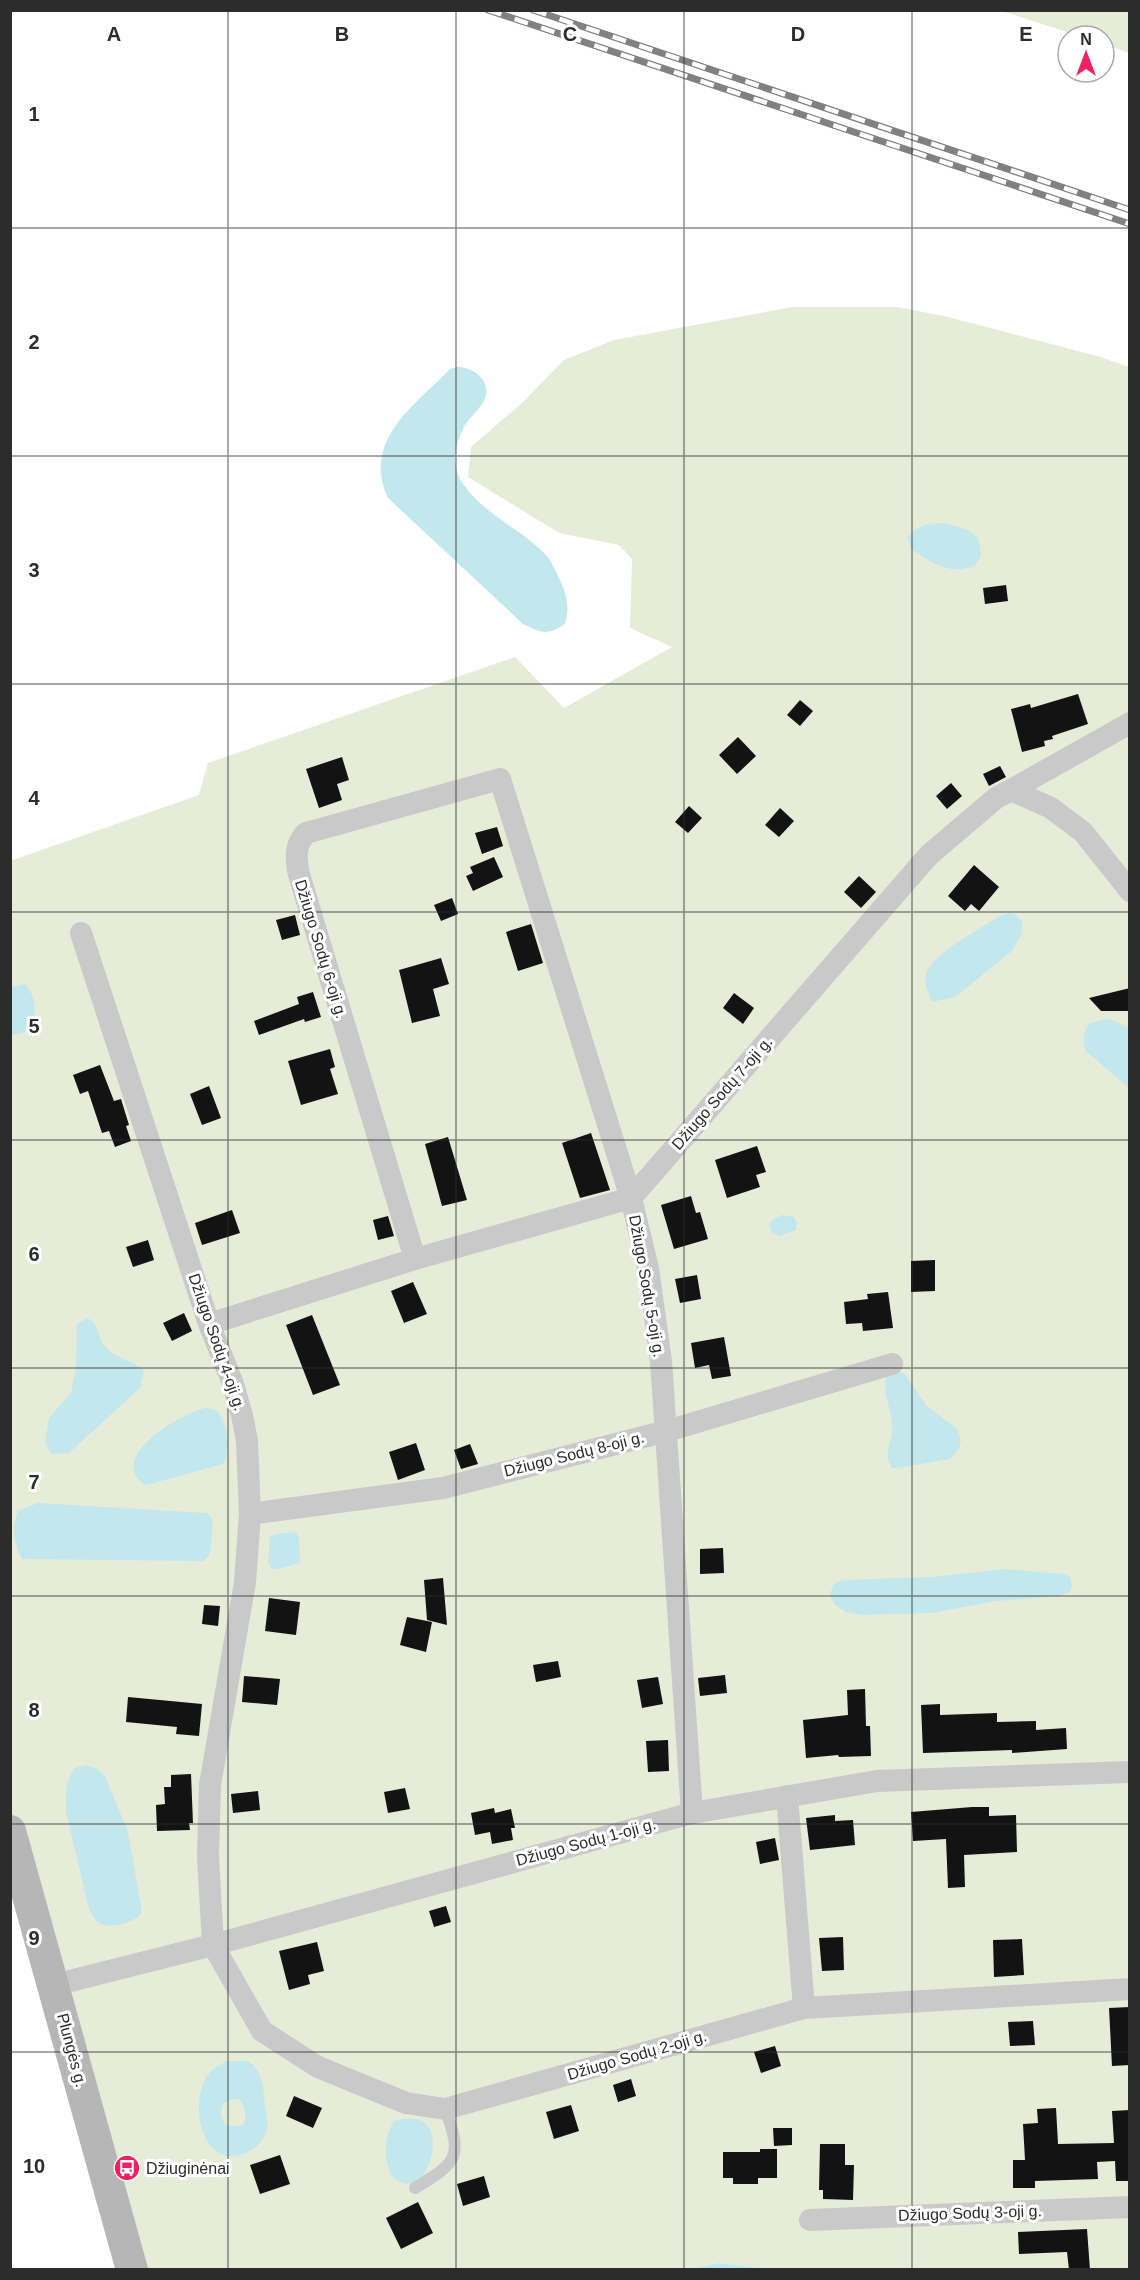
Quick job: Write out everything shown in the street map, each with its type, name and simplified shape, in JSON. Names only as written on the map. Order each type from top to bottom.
[{"type":"main road","name":"Plungės g.","points":[[10,1831],[132,2270]]},
{"type":"street","name":"Džiugo Sodų 7-oji g.","points":[[631,1198],[929,855],[996,798],[1130,723]]},
{"type":"street","name":"Džiugo Sodų 5-oji g.","points":[[500,779],[631,1198],[648,1268],[661,1361],[667,1431],[692,1813]]},
{"type":"street","name":"Džiugo Sodų 6-oji g.","points":[[415,1259],[301,882],[296,853],[298,841],[306,833],[500,779]]},
{"type":"street","points":[[1011,790],[1051,808],[1083,832],[1130,891]]},
{"type":"street","name":"Džiugo Sodų 4-oji g.","points":[[81,933],[209,1324],[232,1381],[247,1441],[250,1514],[245,1582],[210,1785],[208,1856],[213,1945]]},
{"type":"street","points":[[209,1324],[415,1259],[631,1198]]},
{"type":"street","name":"Džiugo Sodų 8-oji g.","points":[[250,1514],[443,1488],[667,1431],[892,1364]]},
{"type":"street","name":"Džiugo Sodų 1-oji g.","points":[[54,1985],[213,1945],[692,1813],[877,1781],[1130,1772]]},
{"type":"street","points":[[787,1796],[804,2008]]},
{"type":"street","name":"Džiugo Sodų 2-oji g.","points":[[213,1945],[262,2031],[318,2067],[406,2103],[445,2109],[804,2008],[1130,1989]]},
{"type":"street","name":"Džiugo Sodų 3-oji g.","points":[[810,2220],[1130,2207]]},
{"type":"lane","points":[[415,2188],[441,2172],[452,2158],[456,2142],[445,2109]]},
{"type":"green space","points":[[1002,11],[1129,11],[1129,53],[1116,48],[1116,24],[1056,24],[1056,29]]},
{"type":"green space","points":[[792,307],[897,307],[944,316],[1097,356],[1129,367],[1129,2269],[765,2270],[719,2263],[692,2270],[132,2269],[11,1831],[10,861],[199,795],[208,763],[515,657],[564,708],[672,647],[630,628],[632,559],[619,545],[559,533],[468,477],[471,447],[522,403],[564,360],[614,340]]},
{"type":"water","points":[[457,367],[474,371],[485,383],[486,389],[483,402],[464,427],[456,448],[455,463],[459,477],[477,500],[525,536],[550,559],[566,597],[567,617],[565,624],[548,632],[523,624],[388,498],[381,478],[381,459],[396,426],[450,369]]},
{"type":"water","points":[[943,523],[965,529],[975,535],[981,556],[974,566],[957,569],[941,566],[911,549],[908,537],[911,533],[928,525]]},
{"type":"water","points":[[1011,913],[1022,922],[1022,933],[1013,950],[955,997],[932,1002],[927,989],[926,975],[937,959],[970,934],[1000,916]]},
{"type":"water","points":[[25,984],[35,1006],[34,1019],[27,1030],[11,1036],[11,987]]},
{"type":"water","points":[[1105,1019],[1129,1028],[1129,1088],[1086,1051],[1084,1034],[1087,1027],[1089,1024]]},
{"type":"water","points":[[782,1215],[794,1217],[797,1224],[796,1230],[779,1236],[772,1233],[769,1226],[772,1220]]},
{"type":"water","points":[[87,1318],[94,1323],[108,1349],[144,1370],[140,1388],[69,1453],[51,1454],[45,1441],[49,1418],[71,1393],[76,1368],[77,1324]]},
{"type":"water","points":[[895,1372],[904,1373],[926,1405],[957,1429],[961,1440],[959,1449],[950,1459],[898,1468],[892,1468],[889,1464],[892,1425],[885,1384],[886,1378]]},
{"type":"water","points":[[205,1408],[217,1412],[224,1423],[228,1446],[223,1464],[145,1485],[135,1474],[134,1462],[140,1450],[165,1427]]},
{"type":"water","points":[[38,1503],[207,1513],[212,1518],[209,1556],[203,1561],[22,1559],[14,1535],[18,1511]]},
{"type":"water","points":[[296,1532],[299,1537],[300,1563],[272,1569],[268,1562],[270,1537],[276,1534]]},
{"type":"water","points":[[1005,1569],[1064,1574],[1070,1577],[1072,1585],[1070,1592],[1059,1596],[996,1601],[931,1613],[862,1615],[846,1612],[834,1604],[830,1595],[833,1585],[841,1580],[933,1577]]},
{"type":"water","points":[[86,1765],[97,1769],[105,1776],[128,1832],[141,1914],[122,1924],[101,1924],[91,1913],[66,1812],[69,1778],[75,1768]]},
{"type":"water","points":[[227,2061],[248,2061],[257,2070],[263,2087],[268,2120],[267,2129],[260,2143],[246,2153],[231,2156],[223,2155],[210,2145],[199,2117],[200,2096],[206,2078],[215,2068]],"holes":[[[239,2099],[245,2111],[244,2124],[226,2125],[221,2115],[223,2104]]]},
{"type":"water","points":[[420,2120],[426,2124],[430,2130],[433,2146],[427,2170],[418,2180],[408,2184],[398,2181],[390,2173],[386,2154],[386,2143],[391,2127],[394,2121]]},
{"type":"water","points":[[719,2263],[765,2269],[692,2269]]},
{"type":"building","points":[[1006,585],[1008,601],[985,604],[983,588]]},
{"type":"building","points":[[1078,694],[1088,724],[1052,736],[1053,739],[1044,741],[1045,746],[1022,752],[1011,709],[1030,704],[1031,708]]},
{"type":"building","points":[[800,700],[813,711],[800,726],[787,715]]},
{"type":"building","points":[[738,737],[756,756],[737,774],[719,755]]},
{"type":"building","points":[[342,757],[349,780],[337,784],[342,800],[319,808],[306,769]]},
{"type":"building","points":[[1000,766],[1006,777],[989,786],[983,774]]},
{"type":"building","points":[[951,783],[962,796],[947,809],[936,796]]},
{"type":"building","points":[[689,806],[702,818],[688,833],[675,822]]},
{"type":"building","points":[[780,808],[794,821],[779,837],[765,825]]},
{"type":"building","points":[[497,827],[503,846],[482,854],[475,833]]},
{"type":"building","points":[[494,857],[503,877],[473,891],[466,876],[473,873],[470,867]]},
{"type":"building","points":[[974,865],[999,887],[979,911],[971,904],[965,911],[948,896]]},
{"type":"building","points":[[859,876],[876,892],[861,908],[844,892]]},
{"type":"building","points":[[452,898],[458,914],[441,921],[434,905]]},
{"type":"building","points":[[295,915],[300,935],[282,940],[276,920]]},
{"type":"building","points":[[531,924],[543,963],[518,971],[506,932]]},
{"type":"building","points":[[441,958],[449,984],[433,989],[440,1016],[412,1023],[399,970]]},
{"type":"building","points":[[1130,988],[1130,1011],[1101,1011],[1089,998]]},
{"type":"building","points":[[313,992],[321,1017],[305,1022],[304,1019],[259,1035],[254,1021],[299,1004],[297,997]]},
{"type":"building","points":[[734,993],[754,1008],[743,1024],[723,1008]]},
{"type":"building","points":[[330,1049],[335,1067],[330,1069],[338,1094],[301,1105],[288,1061]]},
{"type":"building","points":[[100,1065],[114,1101],[121,1099],[129,1125],[126,1126],[131,1141],[115,1147],[109,1131],[102,1133],[88,1091],[80,1094],[73,1075]]},
{"type":"building","points":[[209,1086],[221,1118],[202,1125],[190,1094]]},
{"type":"building","points":[[591,1133],[610,1190],[580,1198],[562,1143]]},
{"type":"building","points":[[448,1137],[467,1200],[442,1206],[425,1144]]},
{"type":"building","points":[[757,1146],[766,1172],[756,1175],[760,1187],[727,1198],[715,1160]]},
{"type":"building","points":[[691,1196],[696,1213],[700,1212],[708,1239],[674,1249],[661,1205]]},
{"type":"building","points":[[232,1210],[240,1233],[202,1245],[195,1223]]},
{"type":"building","points":[[388,1216],[394,1236],[378,1240],[373,1220]]},
{"type":"building","points":[[148,1240],[154,1260],[133,1267],[126,1247]]},
{"type":"building","points":[[935,1260],[935,1291],[911,1292],[911,1261]]},
{"type":"building","points":[[697,1275],[701,1299],[680,1303],[675,1279]]},
{"type":"building","points":[[413,1282],[427,1314],[404,1323],[391,1291]]},
{"type":"building","points":[[888,1292],[893,1328],[863,1331],[862,1323],[846,1324],[844,1302],[868,1299],[867,1294]]},
{"type":"building","points":[[184,1313],[192,1331],[172,1341],[163,1323]]},
{"type":"building","points":[[312,1315],[340,1385],[313,1395],[286,1325]]},
{"type":"building","points":[[724,1337],[731,1376],[712,1379],[709,1365],[695,1368],[691,1343]]},
{"type":"building","points":[[416,1443],[425,1470],[398,1480],[389,1452]]},
{"type":"building","points":[[470,1444],[478,1464],[461,1469],[454,1450]]},
{"type":"building","points":[[723,1548],[724,1573],[700,1574],[700,1549]]},
{"type":"building","points":[[443,1578],[447,1625],[427,1620],[424,1580]]},
{"type":"building","points":[[269,1598],[300,1602],[296,1635],[265,1631]]},
{"type":"building","points":[[204,1605],[220,1606],[218,1626],[202,1624]]},
{"type":"building","points":[[407,1617],[432,1622],[426,1652],[400,1645]]},
{"type":"building","points":[[558,1661],[561,1677],[536,1682],[533,1665]]},
{"type":"building","points":[[725,1675],[727,1693],[700,1696],[698,1678]]},
{"type":"building","points":[[244,1676],[280,1679],[277,1705],[242,1702]]},
{"type":"building","points":[[658,1677],[663,1704],[642,1708],[637,1680]]},
{"type":"building","points":[[865,1689],[866,1726],[870,1726],[871,1756],[839,1757],[838,1755],[806,1758],[803,1720],[848,1715],[847,1690]]},
{"type":"building","points":[[128,1697],[202,1704],[199,1736],[176,1734],[177,1727],[126,1722]]},
{"type":"building","points":[[940,1704],[940,1715],[997,1713],[997,1722],[1036,1721],[1036,1730],[1066,1728],[1067,1749],[1012,1753],[1012,1750],[923,1753],[921,1705]]},
{"type":"building","points":[[668,1740],[669,1771],[648,1772],[646,1741]]},
{"type":"building","points":[[191,1774],[193,1823],[189,1823],[190,1830],[157,1831],[156,1805],[165,1804],[164,1787],[171,1787],[171,1775]]},
{"type":"building","points":[[405,1788],[410,1809],[388,1813],[384,1792]]},
{"type":"building","points":[[258,1791],[260,1810],[233,1813],[231,1794]]},
{"type":"building","points":[[989,1807],[989,1816],[1016,1815],[1017,1852],[964,1855],[965,1887],[948,1888],[946,1839],[913,1841],[911,1812]]},
{"type":"building","points":[[494,1808],[495,1813],[511,1809],[515,1828],[511,1828],[513,1840],[492,1844],[490,1832],[475,1835],[471,1813]]},
{"type":"building","points":[[835,1815],[835,1821],[853,1820],[855,1845],[810,1850],[806,1818]]},
{"type":"building","points":[[775,1838],[779,1860],[760,1864],[756,1842]]},
{"type":"building","points":[[446,1906],[451,1922],[434,1927],[429,1911]]},
{"type":"building","points":[[843,1937],[844,1970],[822,1971],[819,1938]]},
{"type":"building","points":[[1022,1939],[1024,1975],[994,1977],[993,1940]]},
{"type":"building","points":[[317,1942],[324,1971],[308,1975],[310,1984],[289,1990],[279,1951]]},
{"type":"building","points":[[1130,2007],[1130,2065],[1112,2066],[1109,2008]]},
{"type":"building","points":[[1033,2021],[1035,2045],[1010,2046],[1008,2022]]},
{"type":"building","points":[[775,2046],[781,2066],[761,2073],[754,2052]]},
{"type":"building","points":[[631,2079],[636,2096],[618,2102],[613,2085]]},
{"type":"building","points":[[294,2096],[322,2108],[313,2128],[286,2116]]},
{"type":"building","points":[[571,2105],[579,2131],[554,2139],[546,2112]]},
{"type":"building","points":[[1056,2108],[1058,2144],[1114,2143],[1112,2111],[1130,2110],[1130,2181],[1116,2181],[1115,2161],[1097,2162],[1098,2179],[1035,2181],[1035,2188],[1013,2188],[1013,2160],[1025,2160],[1023,2124],[1038,2123],[1037,2109]]},
{"type":"building","points":[[773,2128],[792,2128],[792,2145],[774,2146]]},
{"type":"building","points":[[820,2144],[845,2144],[845,2165],[854,2165],[853,2200],[823,2199],[823,2190],[819,2190]]},
{"type":"building","points":[[760,2149],[777,2149],[777,2178],[758,2178],[758,2184],[733,2184],[733,2178],[723,2178],[723,2152],[760,2152]]},
{"type":"building","points":[[280,2155],[290,2184],[260,2194],[250,2165]]},
{"type":"building","points":[[484,2176],[490,2197],[463,2206],[457,2184]]},
{"type":"building","points":[[418,2202],[433,2233],[401,2249],[386,2218]]},
{"type":"building","points":[[1087,2229],[1090,2270],[1069,2270],[1067,2252],[1019,2254],[1018,2232]]},
{"type":"railway","points":[[488,10],[1130,224]]},
{"type":"railway","points":[[533,10],[1130,210]]},
{"type":"place","name":"Džiuginėnai","points":[[127,2168]]}]
